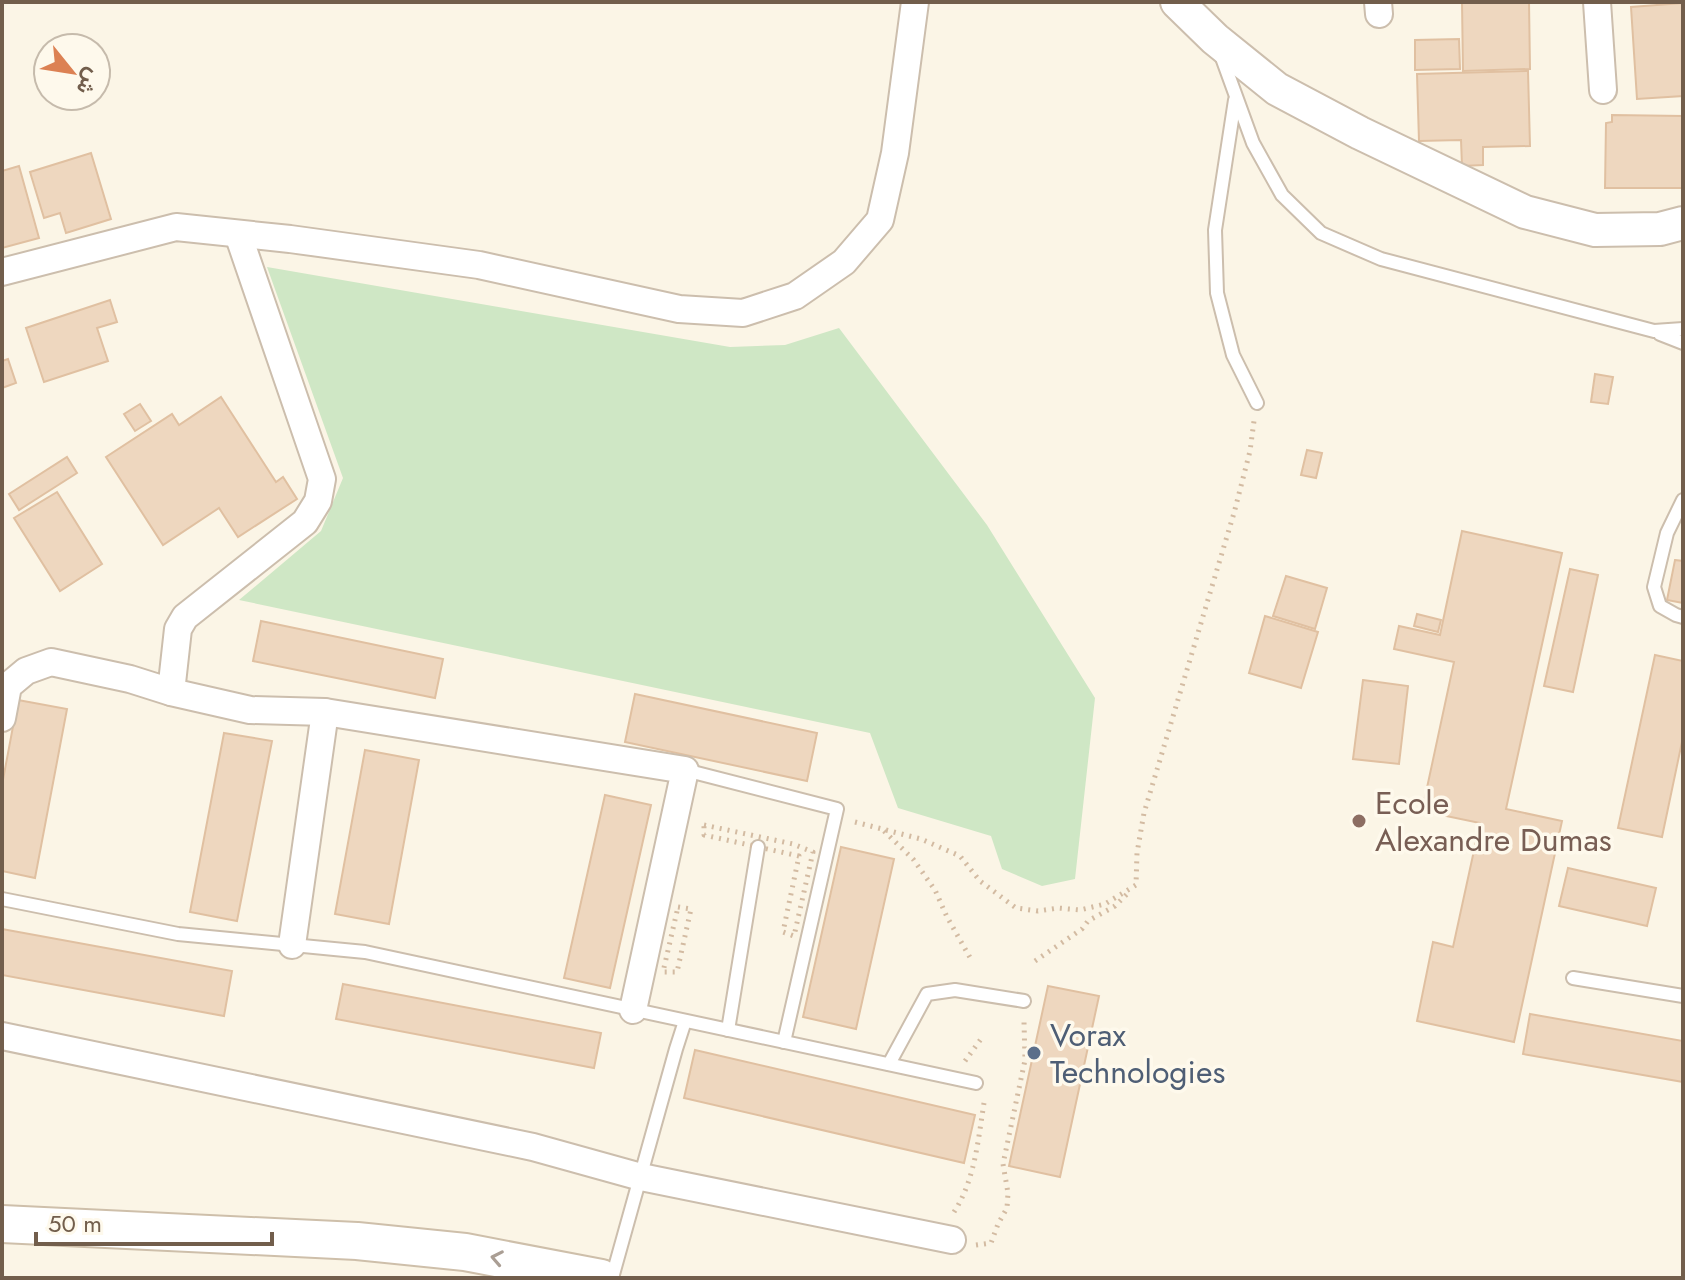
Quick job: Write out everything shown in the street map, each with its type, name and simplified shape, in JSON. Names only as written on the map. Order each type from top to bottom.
[{"type":"main road","points":[[2,1224],[357,1241],[465,1252],[601,1278]]},
{"type":"street","points":[[2,272],[176,227],[479,265],[679,309],[743,313],[795,296],[844,262],[880,220],[895,153],[915,2]]},
{"type":"street","points":[[1177,2],[1215,39],[1277,89],[1360,133],[1525,212],[1595,230],[1660,229],[1683,223]]},
{"type":"street","points":[[1597,2],[1603,90]]},
{"type":"street","points":[[171,692],[178,629],[185,617],[305,522],[318,501],[322,479],[238,234]]},
{"type":"street","points":[[2,718],[8,686],[26,671],[51,662],[250,710],[325,712],[685,770],[633,1010]]},
{"type":"street","points":[[292,945],[325,712]]},
{"type":"street","points":[[2,1036],[533,1147],[641,1177],[952,1240]]},
{"type":"lane","points":[[1215,39],[1253,143],[1282,195],[1321,233],[1381,259],[1654,331],[1683,343]]},
{"type":"lane","points":[[1236,98],[1215,230],[1217,293],[1233,355],[1257,403]]},
{"type":"lane","points":[[1654,331],[1683,329]]},
{"type":"lane","points":[[1683,500],[1667,533],[1654,587],[1660,606],[1683,617]]},
{"type":"lane","points":[[685,770],[837,809],[784,1042]]},
{"type":"lane","points":[[728,1030],[758,847]]},
{"type":"lane","points":[[2,899],[178,934],[365,952],[976,1083]]},
{"type":"lane","points":[[1573,978],[1683,996]]},
{"type":"lane","points":[[889,1064],[927,994],[955,990],[1024,1001]]},
{"type":"lane","points":[[612,1278],[685,1021]]},
{"type":"path","points":[[1035,961],[1082,929],[1088,921],[1115,906],[1136,885],[1137,853],[1144,813],[1234,513],[1250,451],[1257,403]]},
{"type":"path","points":[[837,809],[844,820],[921,839],[960,856],[980,881],[1016,908],[1080,910],[1105,904],[1136,885]]},
{"type":"path","points":[[882,828],[913,859],[935,890],[972,961]]},
{"type":"path","points":[[976,1083],[985,1098],[975,1161],[962,1201],[953,1215],[952,1240],[979,1246],[991,1243],[1007,1208],[1003,1164],[1025,1060],[1024,1001]]},
{"type":"path","points":[[961,1066],[981,1039]]},
{"type":"green space","points":[[267,267],[730,347],[785,345],[839,328],[987,525],[1095,698],[1075,879],[1042,886],[1002,869],[991,836],[898,808],[870,733],[239,600],[321,531],[343,478]]},
{"type":"building","points":[[1462,2],[1529,2],[1530,69],[1463,71]]},
{"type":"building","points":[[1683,3],[1683,96],[1637,99],[1631,7]]},
{"type":"building","points":[[1459,39],[1460,69],[1415,70],[1415,40]]},
{"type":"building","points":[[1528,71],[1530,146],[1483,147],[1483,165],[1462,166],[1461,140],[1419,141],[1417,74]]},
{"type":"building","points":[[1612,115],[1683,116],[1683,188],[1605,188],[1606,123],[1612,122]]},
{"type":"building","points":[[91,153],[111,219],[66,233],[60,213],[44,218],[30,172]]},
{"type":"building","points":[[19,166],[39,238],[2,248],[2,171]]},
{"type":"building","points":[[110,300],[117,322],[97,328],[108,361],[44,382],[26,328]]},
{"type":"building","points":[[8,359],[16,383],[2,388],[2,361]]},
{"type":"building","points":[[1595,374],[1613,377],[1608,404],[1591,402]]},
{"type":"building","points":[[221,397],[276,482],[283,477],[297,499],[238,537],[219,508],[163,545],[106,457],[172,414],[179,425]]},
{"type":"building","points":[[140,404],[151,421],[135,431],[124,414]]},
{"type":"building","points":[[1307,450],[1322,453],[1316,478],[1301,475]]},
{"type":"building","points":[[67,457],[77,473],[19,510],[9,494]]},
{"type":"building","points":[[57,492],[102,564],[60,591],[14,518]]},
{"type":"building","points":[[1462,531],[1562,553],[1506,809],[1562,821],[1514,1042],[1417,1021],[1433,942],[1453,947],[1480,823],[1422,811],[1454,662],[1394,649],[1399,626],[1440,635]]},
{"type":"building","points":[[1675,560],[1683,561],[1683,603],[1667,600]]},
{"type":"building","points":[[1570,569],[1598,575],[1573,692],[1544,686]]},
{"type":"building","points":[[1286,576],[1327,588],[1315,629],[1273,616]]},
{"type":"building","points":[[1417,614],[1441,620],[1438,632],[1414,626]]},
{"type":"building","points":[[1265,616],[1318,632],[1301,688],[1249,673]]},
{"type":"building","points":[[261,621],[443,659],[435,698],[253,661]]},
{"type":"building","points":[[1655,655],[1683,661],[1683,737],[1662,837],[1618,828]]},
{"type":"building","points":[[1363,680],[1408,686],[1399,764],[1353,759]]},
{"type":"building","points":[[635,694],[817,733],[807,781],[625,742]]},
{"type":"building","points":[[18,700],[67,709],[35,878],[2,871],[2,785]]},
{"type":"building","points":[[224,733],[272,741],[237,921],[190,912]]},
{"type":"building","points":[[365,750],[419,760],[389,924],[335,914]]},
{"type":"building","points":[[605,795],[651,805],[610,988],[564,978]]},
{"type":"building","points":[[841,847],[894,859],[856,1029],[803,1017]]},
{"type":"building","points":[[1568,868],[1656,888],[1647,926],[1559,906]]},
{"type":"building","points":[[2,929],[232,971],[224,1016],[2,975]]},
{"type":"building","points":[[343,984],[601,1033],[594,1068],[336,1019]]},
{"type":"building","points":[[1048,986],[1099,996],[1060,1177],[1009,1166]]},
{"type":"building","points":[[1530,1014],[1683,1041],[1683,1082],[1523,1054]]},
{"type":"building","points":[[695,1050],[975,1115],[964,1163],[684,1098]]},
{"type":"place","name":"Ecole Alexandre Dumas","points":[[1359,821]]},
{"type":"place","name":"Vorax Technologies","points":[[1034,1053]]}]
